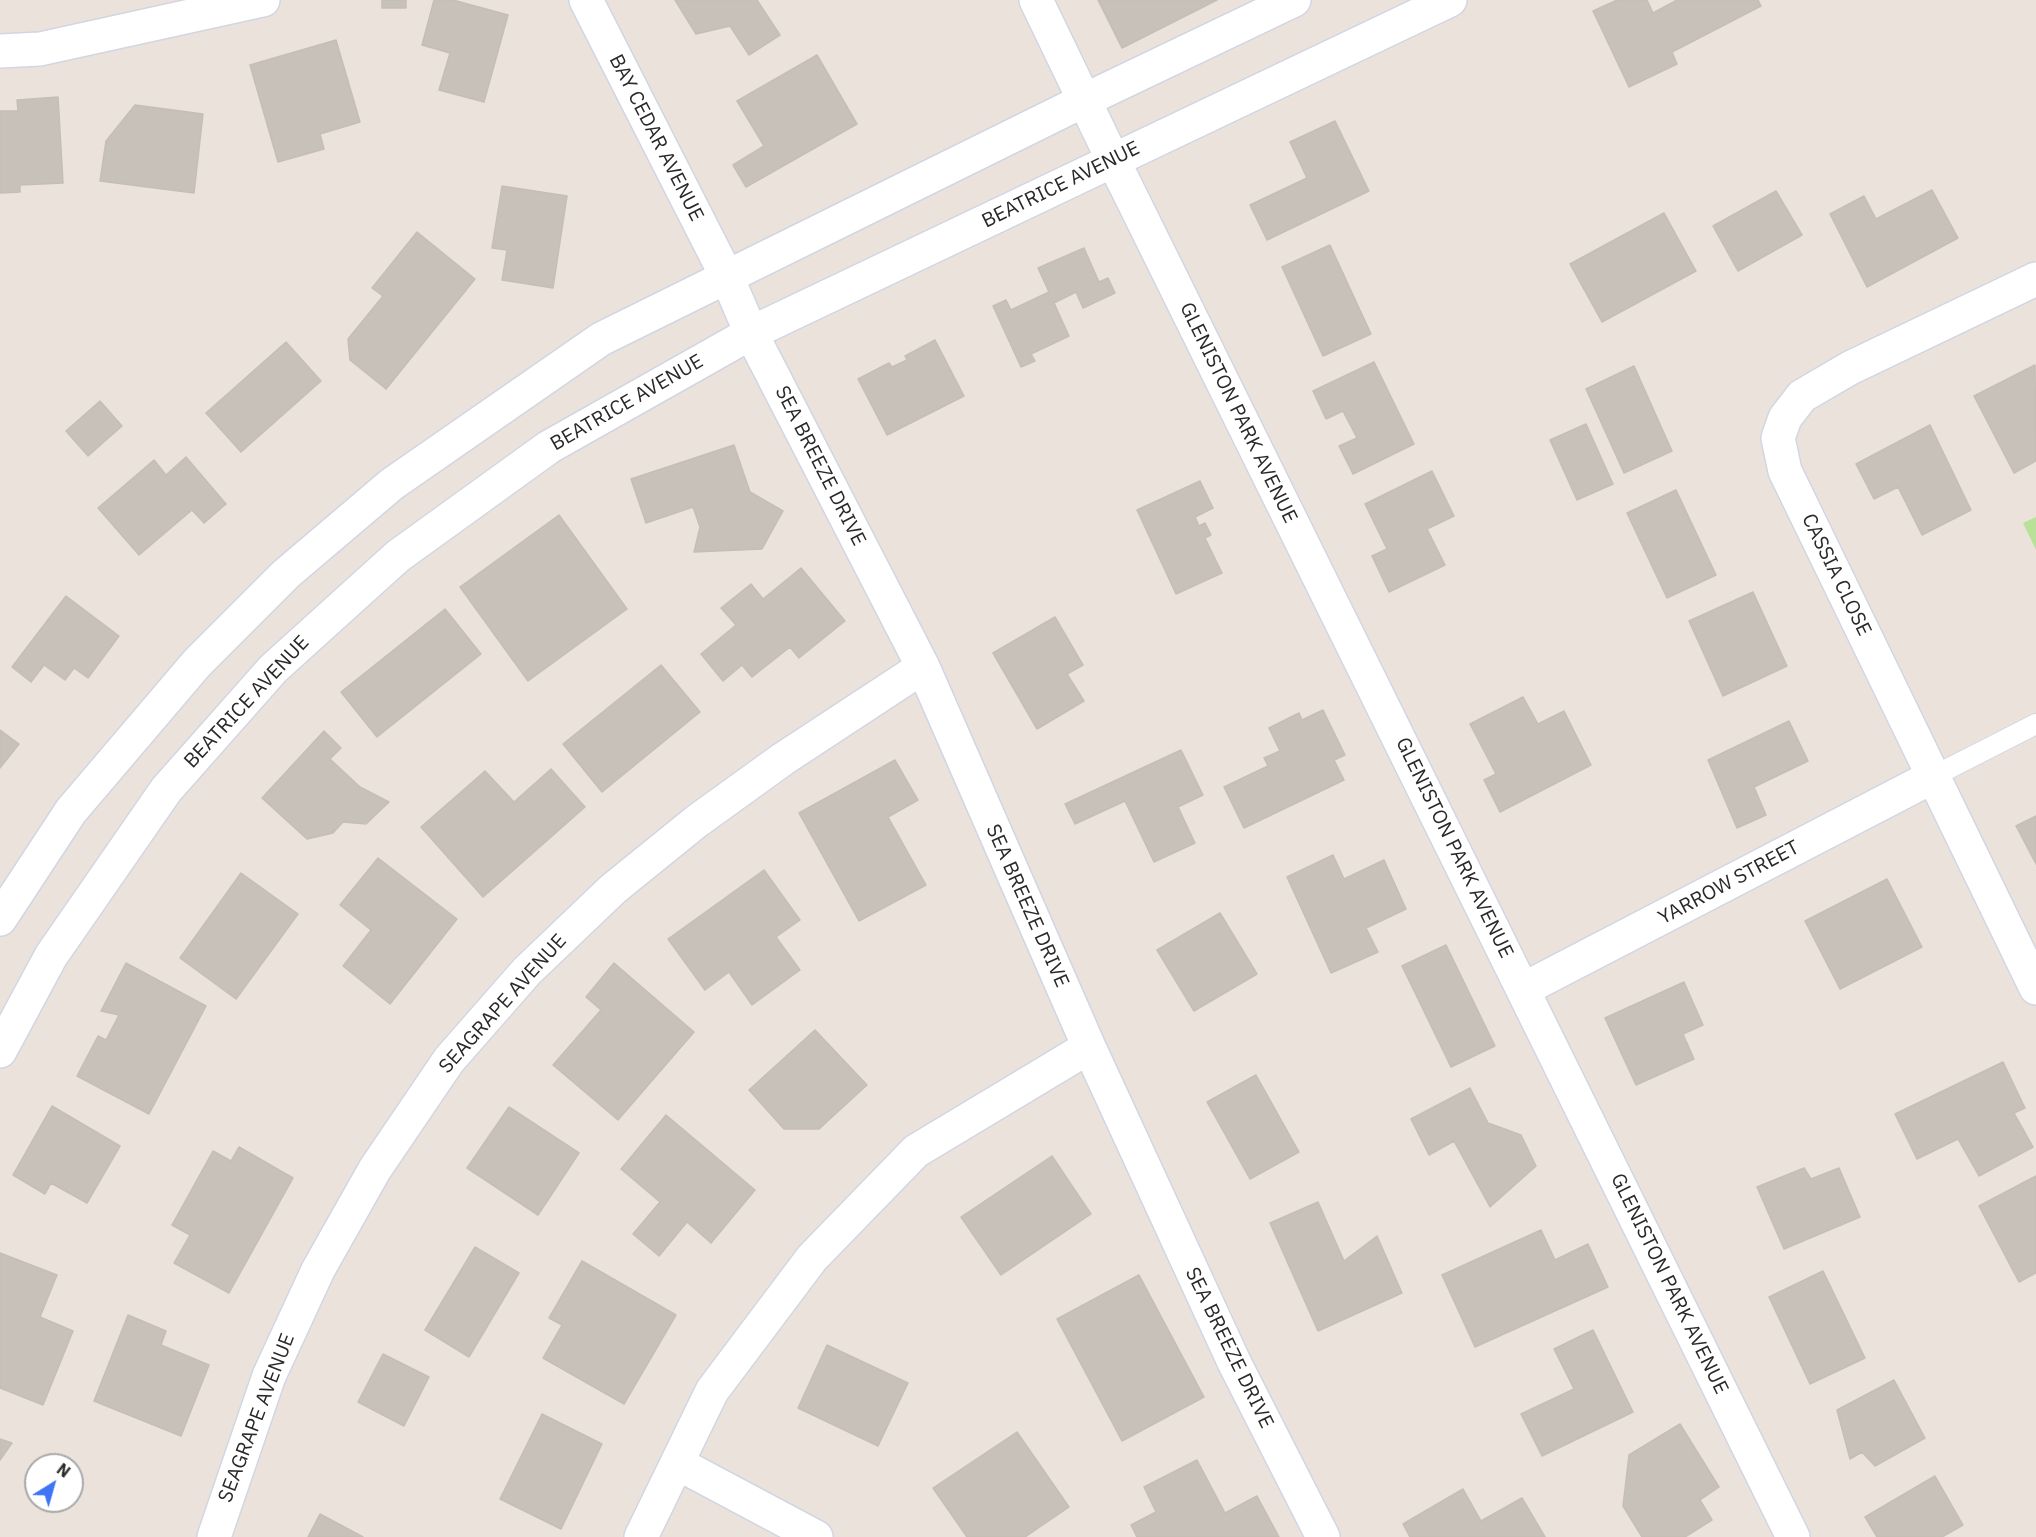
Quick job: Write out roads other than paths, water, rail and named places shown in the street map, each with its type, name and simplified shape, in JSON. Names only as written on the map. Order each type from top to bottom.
[{"type":"street","points":[[0,51],[40,49],[263,0]]},
{"type":"street","name":"BAY CEDAR AVENUE","points":[[586,0],[727,277]]},
{"type":"street","points":[[1036,0],[1084,100]]},
{"type":"street","points":[[0,919],[71,811],[197,663],[286,574],[392,484],[601,339],[1084,100],[1294,0]]},
{"type":"street","name":"BEATRICE AVENUE","points":[[0,1051],[51,956],[166,790],[273,669],[398,556],[549,447],[751,333],[1450,0]]},
{"type":"street","name":"GLENISTON PARK AVENUE","points":[[1084,100],[1793,1537]]},
{"type":"street","name":"SEA BREEZE DRIVE","points":[[727,277],[751,333],[923,667],[1089,1047],[1234,1362],[1323,1537]]},
{"type":"street","name":"CASSIA CLOSE","points":[[2036,279],[1850,368],[1802,396],[1785,418],[1778,438],[1785,471],[2036,988]]},
{"type":"street","name":"SEAGRAPE AVENUE","points":[[214,1537],[269,1376],[318,1270],[375,1168],[449,1060],[527,971],[613,889],[697,821],[783,759],[923,667]]},
{"type":"street","name":"YARROW STREET","points":[[1524,989],[1934,776]]},
{"type":"street","points":[[641,1537],[712,1391],[812,1258],[916,1151],[1089,1047]]},
{"type":"street","points":[[677,1463],[816,1537]]},
{"type":"lane","points":[[1934,776],[2036,724]]}]
